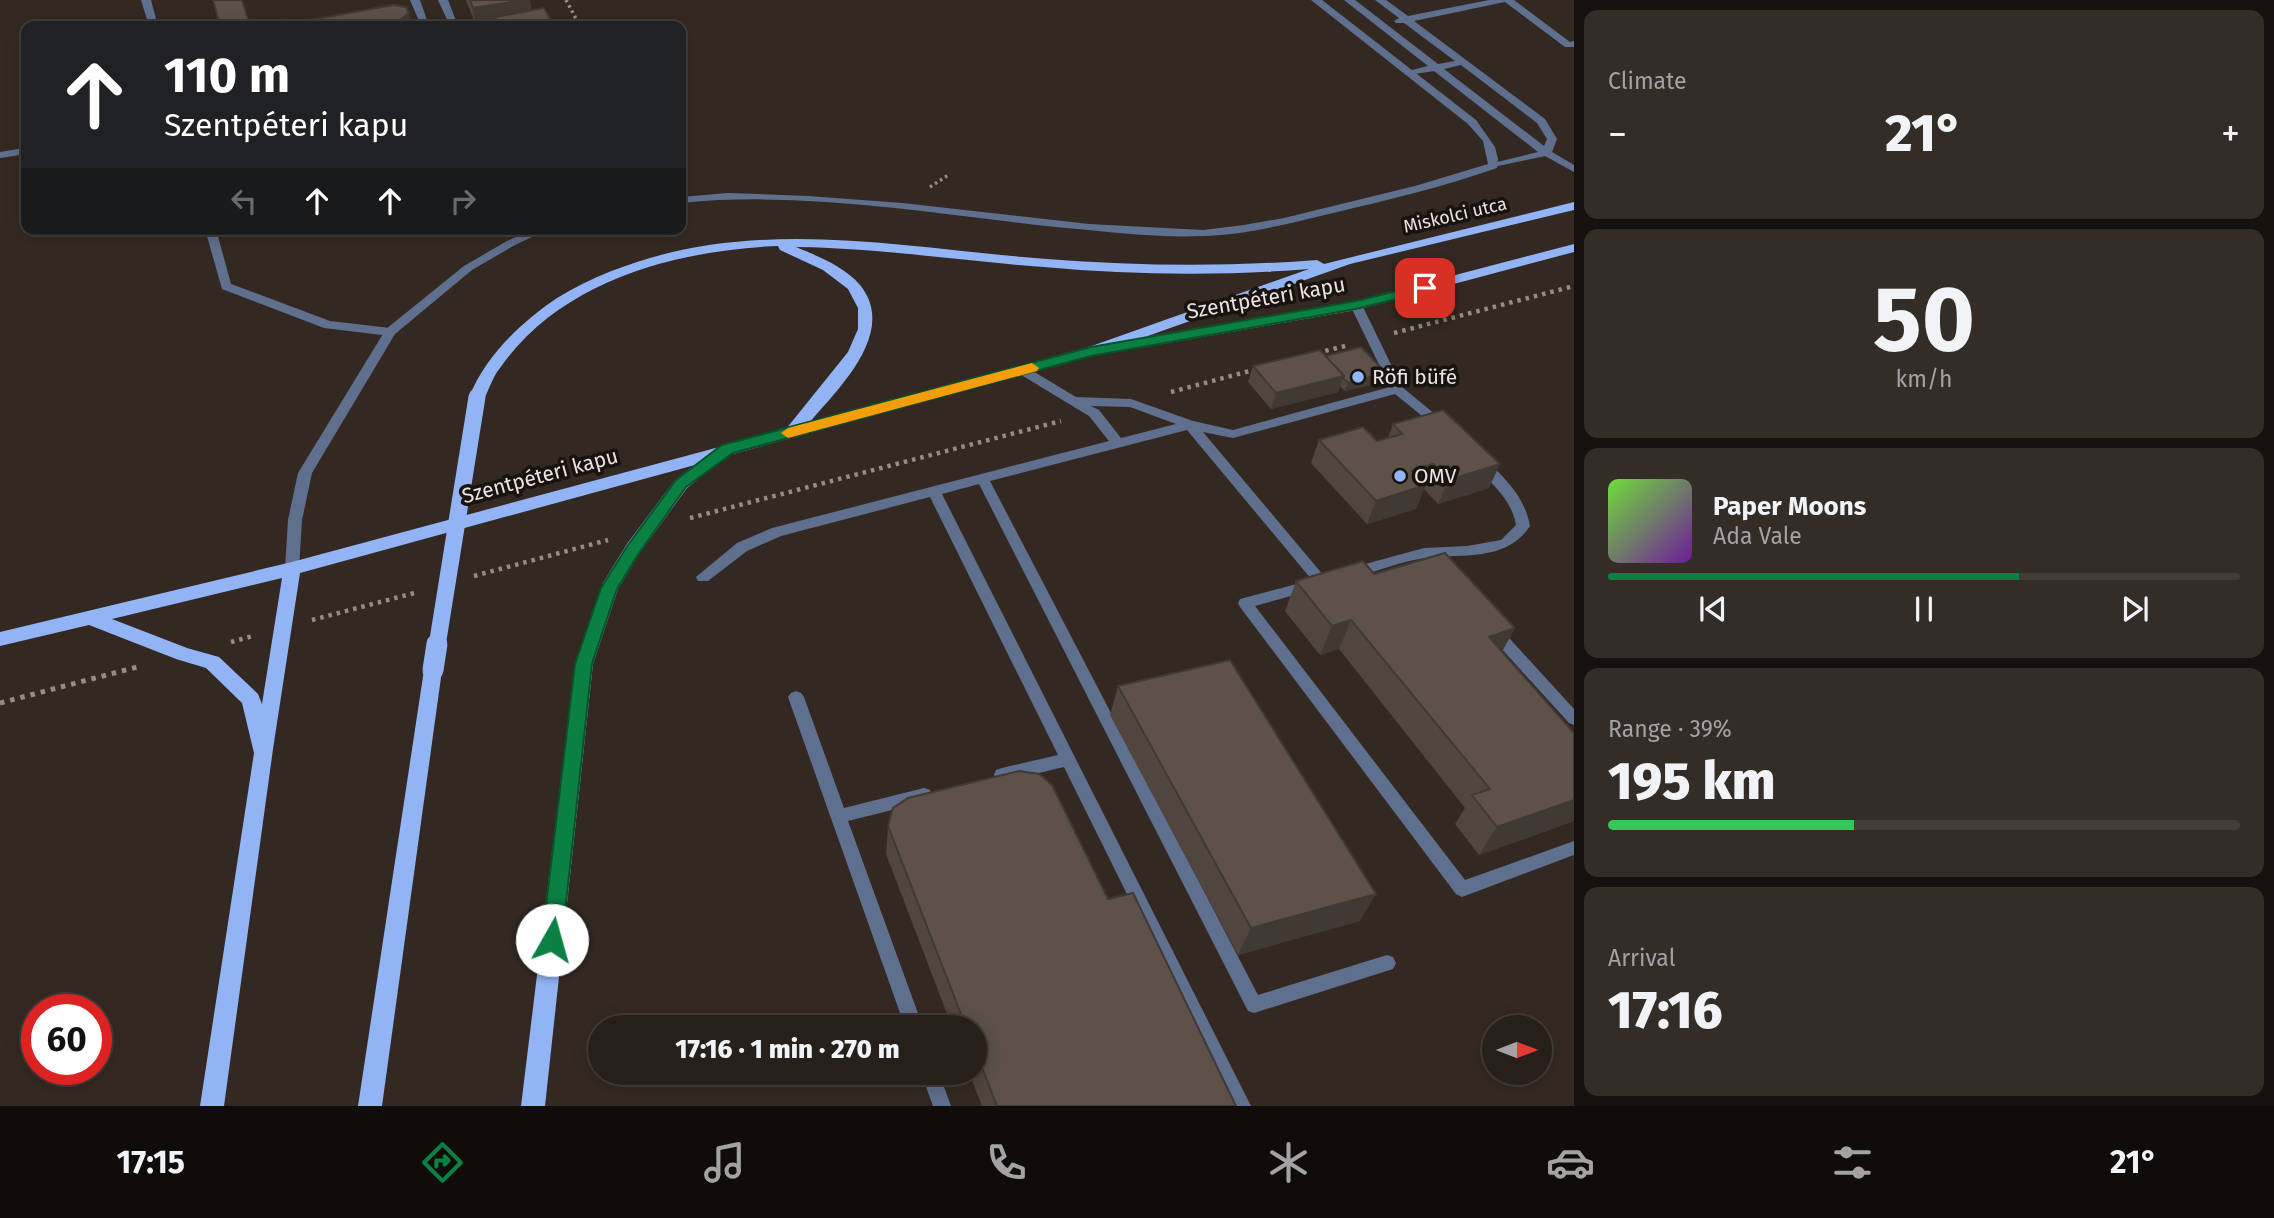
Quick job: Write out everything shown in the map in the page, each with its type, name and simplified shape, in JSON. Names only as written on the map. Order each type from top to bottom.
[{"type":"main road","name":"Miskolci utca","points":[[1345,261],[1574,206]]},
{"type":"main road","points":[[370,1106],[433,670],[477,397],[483,380],[506,347],[552,307],[588,285],[668,255],[706,247],[775,243],[859,243],[1040,263],[1146,270],[1275,268],[1345,261]]},
{"type":"main road","points":[[775,243],[831,267],[858,290],[869,316],[865,339],[846,368],[792,432]]},
{"type":"main road","name":"Szentpéteri kapu","points":[[1091,351],[1356,305],[1574,248]]},
{"type":"main road","name":"Szentpéteri kapu","points":[[0,639],[292,569],[1091,351],[1345,261]]},
{"type":"main road","points":[[533,1106],[584,664],[609,588],[648,529],[681,484],[727,449]]},
{"type":"main road","points":[[212,1106],[292,569]]},
{"type":"main road","points":[[88,617],[183,654],[212,662],[251,699],[264,753]]},
{"type":"street","points":[[146,0],[152,21]]},
{"type":"street","points":[[415,0],[423,21]]},
{"type":"street","points":[[443,0],[452,21]]},
{"type":"street","points":[[1316,0],[1411,73],[1489,139],[1493,166]]},
{"type":"street","points":[[1349,0],[1546,153],[1574,169]]},
{"type":"street","points":[[1380,0],[1541,121],[1552,139],[1546,153]]},
{"type":"street","points":[[1392,33],[1396,22],[1405,19],[1503,0]]},
{"type":"street","points":[[1508,0],[1569,45],[1574,44]]},
{"type":"street","points":[[1411,73],[1463,62]]},
{"type":"street","points":[[0,155],[21,152]]},
{"type":"street","points":[[686,200],[740,196],[871,202],[1062,224],[1184,233],[1230,231],[1461,178],[1493,166],[1546,153]]},
{"type":"street","points":[[212,235],[226,286],[328,324],[390,332]]},
{"type":"street","points":[[292,569],[295,520],[304,473],[390,332],[468,268],[530,235]]},
{"type":"street","points":[[1356,305],[1397,389],[1453,436]]},
{"type":"street","points":[[1023,370],[1094,412],[1119,445]]},
{"type":"street","points":[[1075,401],[1131,403],[1190,425],[1233,434],[1397,389]]},
{"type":"street","points":[[703,578],[742,547],[777,532],[1190,425]]},
{"type":"street","points":[[1190,425],[1322,582]]},
{"type":"street","points":[[1471,453],[1507,489],[1521,510],[1523,526],[1505,544],[1322,582],[1245,603],[1462,889],[1574,848]]},
{"type":"street","points":[[983,480],[1103,698],[1254,1005],[1387,963]]},
{"type":"street","points":[[934,491],[1242,1106]]},
{"type":"street","points":[[1480,616],[1574,719]]},
{"type":"street","points":[[796,697],[910,1015]]},
{"type":"street","points":[[987,779],[1068,759]]},
{"type":"street","points":[[839,816],[947,789]]},
{"type":"street","points":[[934,1085],[942,1106]]},
{"type":"path","points":[[566,0],[577,21]]},
{"type":"path","points":[[1306,356],[1574,286]]},
{"type":"path","points":[[1131,403],[1265,367]]},
{"type":"path","points":[[473,577],[1094,412]]},
{"type":"path","points":[[0,704],[419,591]]},
{"type":"building","points":[[213,0],[242,0],[248,21],[219,21]]},
{"type":"building","points":[[470,0],[524,0],[473,8]]},
{"type":"building","points":[[393,5],[406,7],[409,13],[394,21],[305,21]]},
{"type":"building","points":[[544,8],[552,21],[497,21],[495,17]]},
{"type":"building","points":[[1361,347],[1386,373],[1348,383],[1325,356]]},
{"type":"building","points":[[1320,350],[1344,376],[1276,393],[1253,366]]},
{"type":"building","points":[[1443,410],[1500,464],[1449,480],[1433,464],[1412,471],[1426,485],[1376,501],[1319,440],[1363,427],[1377,441],[1402,434],[1393,424]]},
{"type":"building","points":[[1445,553],[1515,628],[1489,637],[1574,733],[1574,800],[1497,827],[1472,795],[1490,789],[1351,620],[1332,626],[1296,581],[1363,561],[1374,574]]},
{"type":"building","points":[[1230,660],[1376,894],[1251,928],[1118,686]]},
{"type":"building","points":[[1019,771],[1039,774],[1052,785],[1108,899],[1133,893],[1236,1106],[997,1106],[987,1080],[987,1015],[961,1015],[888,826],[893,808],[908,798]]},
{"type":"slow traffic","points":[[788,433],[1032,368]]},
{"type":"place","name":"Röfi büfé","points":[[1358,377]]},
{"type":"place","name":"OMV","points":[[1400,476]]},
{"type":"route","points":[[552,940],[584,664],[609,588],[633,549],[681,484],[727,449],[1091,351],[1356,305],[1425,288]]}]
